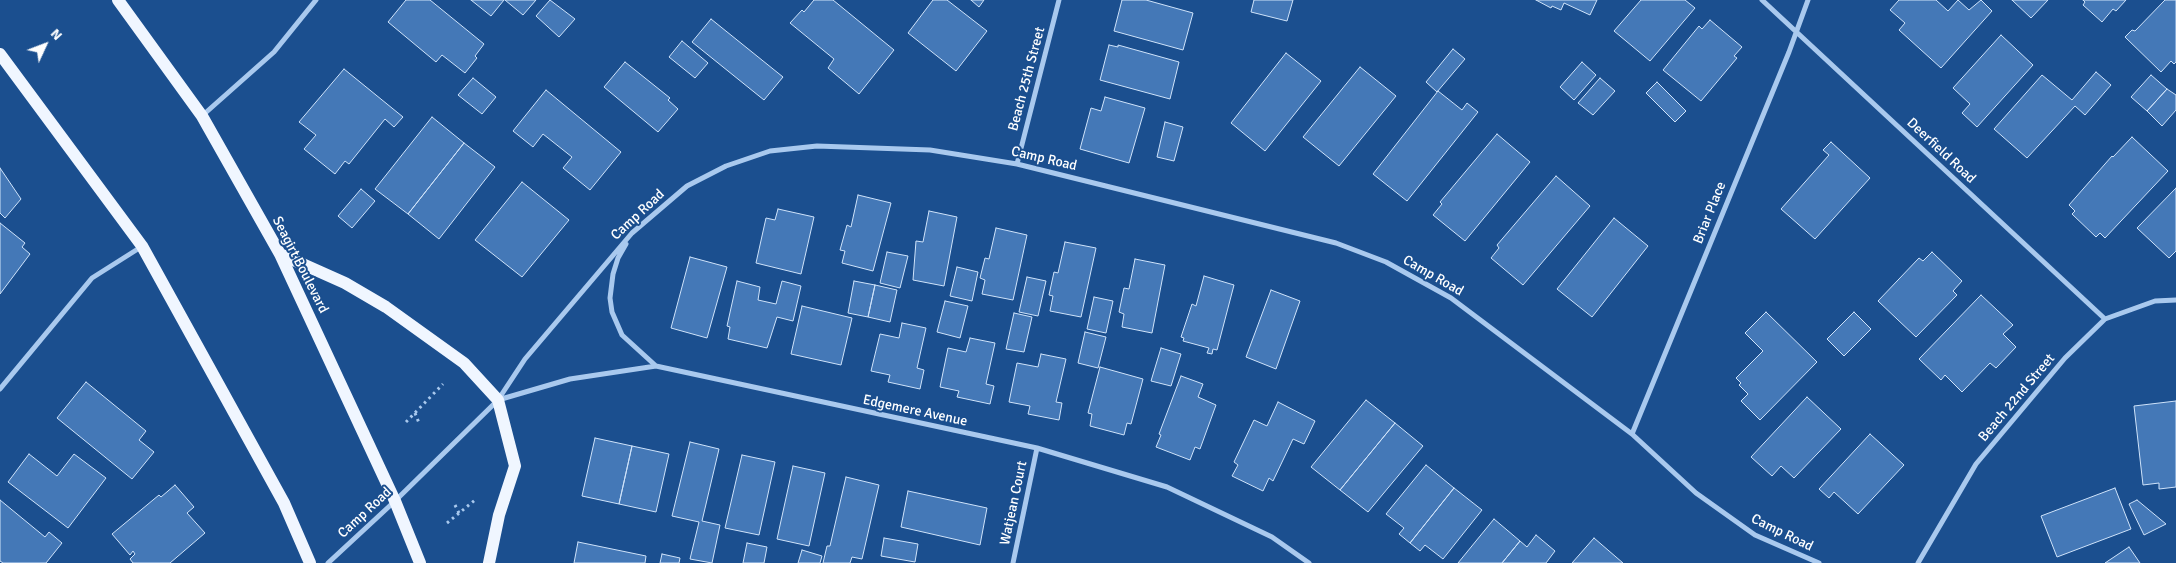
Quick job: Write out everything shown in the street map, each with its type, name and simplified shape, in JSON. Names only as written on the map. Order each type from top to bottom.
[{"type":"main road","name":"Seagirt Boulevard","points":[[118,0],[202,116],[280,254],[394,501],[420,563]]},
{"type":"main road","points":[[0,54],[142,246],[284,503],[310,563]]},
{"type":"main road","points":[[280,254],[345,283],[386,307],[464,363],[498,400],[515,466],[499,515],[489,563]]},
{"type":"street","points":[[202,116],[274,52],[316,0]]},
{"type":"street","name":"Beach 25th Street","points":[[1017,164],[1059,0]]},
{"type":"street","name":"Deerfield Road","points":[[1762,0],[2105,318]]},
{"type":"street","name":"Briar Place","points":[[1632,434],[1808,0]]},
{"type":"street","name":"Camp Road","points":[[328,563],[498,400],[524,359],[632,233],[687,186],[726,166],[770,151],[817,146],[930,150],[1017,164],[1336,244],[1386,262],[1451,298],[1632,434],[1696,493],[1755,535],[1819,563]]},
{"type":"street","points":[[632,233],[618,258],[613,274],[610,298],[612,312],[622,335],[656,366]]},
{"type":"street","points":[[0,389],[92,278],[142,246]]},
{"type":"street","name":"Beach 22nd Street","points":[[1918,563],[1976,464],[2065,358],[2105,318],[2155,301],[2176,300]]},
{"type":"street","name":"Edgemere Avenue","points":[[498,400],[570,379],[656,366],[1037,448],[1167,487],[1272,537],[1310,563]]},
{"type":"street","name":"Watjean Court","points":[[1013,563],[1037,448]]},
{"type":"path","points":[[406,422],[443,384]]},
{"type":"path","points":[[415,413],[419,423]]},
{"type":"path","points":[[447,523],[478,497]]},
{"type":"path","points":[[455,505],[459,514]]},
{"type":"building","points":[[406,0],[430,0],[484,44],[475,56],[477,58],[465,73],[442,55],[436,62],[388,22]]},
{"type":"building","points":[[471,0],[504,0],[491,16]]},
{"type":"building","points":[[505,0],[536,0],[523,15]]},
{"type":"building","points":[[550,0],[575,19],[559,37],[536,16]]},
{"type":"building","points":[[814,0],[833,0],[894,50],[859,94],[828,68],[834,59],[790,23],[802,10],[804,12]]},
{"type":"building","points":[[933,0],[947,0],[987,31],[956,71],[908,33]]},
{"type":"building","points":[[971,0],[984,0],[979,7]]},
{"type":"building","points":[[1122,0],[1146,0],[1193,13],[1183,50],[1114,31]]},
{"type":"building","points":[[1254,0],[1293,0],[1287,21],[1251,12]]},
{"type":"building","points":[[1536,0],[1597,0],[1590,15],[1564,3],[1561,10],[1552,6],[1551,8]]},
{"type":"building","points":[[1641,0],[1685,0],[1695,8],[1650,61],[1614,31]]},
{"type":"building","points":[[1899,0],[1936,0],[1948,11],[1958,0],[1969,10],[1981,0],[1992,11],[1941,68],[1899,30],[1905,23],[1890,10]]},
{"type":"building","points":[[2012,0],[2048,0],[2031,18]]},
{"type":"building","points":[[2083,0],[2126,0],[2116,11],[2113,9],[2102,22],[2083,5],[2085,2]]},
{"type":"building","points":[[2165,0],[2176,0],[2176,62],[2174,64],[2171,61],[2161,72],[2125,37],[2132,30],[2135,31]]},
{"type":"building","points":[[711,19],[783,77],[764,100],[692,42]]},
{"type":"building","points":[[1710,20],[1742,47],[1734,56],[1737,58],[1701,101],[1663,70],[1699,26],[1702,29]]},
{"type":"building","points":[[2001,35],[2033,65],[1977,127],[1962,113],[1970,104],[1953,88]]},
{"type":"building","points":[[682,41],[708,63],[695,78],[669,57]]},
{"type":"building","points":[[1109,45],[1118,47],[1118,45],[1179,62],[1170,99],[1100,80]]},
{"type":"building","points":[[1453,49],[1465,59],[1437,92],[1426,82]]},
{"type":"building","points":[[1286,53],[1321,81],[1265,151],[1231,123]]},
{"type":"building","points":[[625,62],[670,98],[668,100],[678,109],[658,132],[604,87]]},
{"type":"building","points":[[1582,62],[1596,75],[1574,100],[1560,87]]},
{"type":"building","points":[[1360,67],[1396,96],[1339,166],[1303,137]]},
{"type":"building","points":[[344,69],[403,117],[394,127],[385,119],[349,164],[345,161],[335,174],[304,149],[316,135],[299,122]]},
{"type":"building","points":[[2096,72],[2111,85],[2085,115],[2075,106],[2027,158],[1994,129],[2042,75],[2072,100]]},
{"type":"building","points":[[2151,75],[2167,89],[2147,111],[2131,97]]},
{"type":"building","points":[[473,78],[496,97],[482,114],[458,95]]},
{"type":"building","points":[[1600,78],[1615,91],[1593,115],[1578,103]]},
{"type":"building","points":[[1657,82],[1686,111],[1675,122],[1646,93]]},
{"type":"building","points":[[2167,89],[2176,95],[2176,110],[2162,126],[2147,111]]},
{"type":"building","points":[[546,90],[621,152],[590,190],[563,168],[572,157],[543,134],[533,147],[513,131]]},
{"type":"building","points":[[1438,91],[1462,110],[1467,103],[1478,112],[1407,201],[1373,174]]},
{"type":"building","points":[[1105,97],[1145,108],[1129,163],[1080,149],[1091,108],[1101,111]]},
{"type":"building","points":[[432,117],[464,143],[408,214],[375,189]]},
{"type":"building","points":[[1165,122],[1183,127],[1174,161],[1157,157]]},
{"type":"building","points":[[1497,134],[1530,162],[1465,241],[1433,215],[1442,204],[1440,202]]},
{"type":"building","points":[[2132,137],[2168,171],[2105,238],[2100,233],[2096,237],[2072,214],[2075,211],[2069,205],[2112,156]]},
{"type":"building","points":[[1831,142],[1870,178],[1815,239],[1781,209],[1829,155],[1823,150]]},
{"type":"building","points":[[464,143],[495,167],[439,239],[408,214]]},
{"type":"building","points":[[0,168],[21,199],[5,218],[0,213]]},
{"type":"building","points":[[1556,176],[1590,206],[1523,285],[1491,258],[1499,248],[1497,245]]},
{"type":"building","points":[[522,182],[569,220],[522,277],[475,240]]},
{"type":"building","points":[[2176,188],[2176,251],[2169,258],[2137,228]]},
{"type":"building","points":[[361,189],[375,201],[352,228],[338,216]]},
{"type":"building","points":[[858,195],[891,203],[873,271],[842,263],[845,251],[840,250],[847,225],[851,227]]},
{"type":"building","points":[[778,209],[814,217],[801,274],[756,263],[766,218],[775,220]]},
{"type":"building","points":[[929,211],[957,217],[944,286],[913,280],[916,241],[923,242]]},
{"type":"building","points":[[1614,218],[1648,246],[1592,317],[1557,289]]},
{"type":"building","points":[[0,223],[25,243],[22,247],[30,254],[0,294]]},
{"type":"building","points":[[996,228],[1027,235],[1013,300],[982,294],[985,280],[980,278],[985,258],[989,259]]},
{"type":"building","points":[[1065,242],[1096,248],[1081,317],[1050,311],[1053,296],[1049,295],[1054,272],[1058,273]]},
{"type":"building","points":[[887,252],[908,256],[900,288],[880,283]]},
{"type":"building","points":[[1932,252],[1962,281],[1953,291],[1957,295],[1916,337],[1878,301],[1919,258],[1923,261]]},
{"type":"building","points":[[690,257],[727,267],[707,338],[671,328]]},
{"type":"building","points":[[1135,259],[1165,265],[1152,333],[1122,327],[1124,314],[1119,312],[1124,288],[1129,289]]},
{"type":"building","points":[[957,267],[978,272],[972,301],[950,296]]},
{"type":"building","points":[[1204,276],[1234,285],[1217,350],[1213,349],[1212,354],[1207,353],[1209,348],[1183,341],[1184,338],[1181,337],[1192,304],[1196,306]]},
{"type":"building","points":[[1027,277],[1046,281],[1038,316],[1019,312]]},
{"type":"building","points":[[737,281],[760,287],[758,300],[776,304],[782,281],[801,286],[793,321],[777,317],[767,348],[728,339],[730,327],[727,326]]},
{"type":"building","points":[[854,281],[875,285],[868,317],[848,313]]},
{"type":"building","points":[[875,285],[897,290],[890,322],[868,317]]},
{"type":"building","points":[[1271,290],[1300,301],[1276,369],[1246,357]]},
{"type":"building","points":[[1981,295],[2013,325],[2003,334],[2016,347],[1996,368],[1990,363],[1962,392],[1945,375],[1941,380],[1919,359]]},
{"type":"building","points":[[1094,297],[1113,301],[1106,333],[1087,329]]},
{"type":"building","points":[[945,301],[968,306],[960,338],[937,332]]},
{"type":"building","points":[[802,306],[852,318],[841,365],[791,354]]},
{"type":"building","points":[[1766,312],[1817,362],[1760,420],[1741,401],[1748,394],[1739,385],[1741,383],[1736,378],[1763,351],[1745,333]]},
{"type":"building","points":[[1854,312],[1871,329],[1844,356],[1827,339]]},
{"type":"building","points":[[1014,313],[1032,317],[1024,352],[1006,349]]},
{"type":"building","points":[[902,323],[926,328],[917,368],[924,370],[920,389],[888,382],[890,375],[871,371],[880,334],[899,338]]},
{"type":"building","points":[[1085,332],[1106,337],[1098,368],[1078,363]]},
{"type":"building","points":[[970,338],[995,343],[986,384],[994,386],[990,404],[957,397],[959,391],[940,387],[948,348],[966,352]]},
{"type":"building","points":[[1161,348],[1181,354],[1171,386],[1151,381]]},
{"type":"building","points":[[1041,354],[1066,359],[1056,402],[1062,403],[1059,420],[1028,414],[1030,406],[1009,402],[1017,363],[1038,367]]},
{"type":"building","points":[[1100,367],[1143,379],[1131,424],[1127,423],[1124,435],[1090,426],[1092,414],[1088,413]]},
{"type":"building","points":[[1181,376],[1203,384],[1198,397],[1216,405],[1200,449],[1195,447],[1190,460],[1156,447]]},
{"type":"building","points":[[86,382],[146,431],[139,440],[154,452],[132,479],[57,418]]},
{"type":"building","points":[[1807,397],[1841,429],[1794,478],[1781,466],[1772,476],[1751,457]]},
{"type":"building","points":[[1366,400],[1395,423],[1340,490],[1311,467]]},
{"type":"building","points":[[2176,401],[2176,487],[2159,489],[2159,483],[2143,485],[2134,406]]},
{"type":"building","points":[[1278,402],[1315,421],[1304,444],[1293,439],[1273,481],[1269,478],[1263,491],[1232,476],[1238,465],[1234,462],[1254,420],[1267,426]]},
{"type":"building","points":[[1395,423],[1423,446],[1368,512],[1340,490]]},
{"type":"building","points":[[1870,434],[1904,465],[1858,514],[1834,492],[1829,498],[1819,489]]},
{"type":"building","points":[[595,438],[632,446],[619,504],[582,496]]},
{"type":"building","points":[[690,442],[719,449],[702,521],[720,525],[712,563],[690,559],[699,522],[672,516]]},
{"type":"building","points":[[632,446],[669,454],[656,512],[619,504]]},
{"type":"building","points":[[29,454],[57,476],[74,454],[106,478],[68,528],[8,482]]},
{"type":"building","points":[[742,455],[775,462],[759,535],[725,528]]},
{"type":"building","points":[[1426,465],[1454,488],[1410,543],[1399,534],[1404,528],[1386,514]]},
{"type":"building","points":[[793,466],[825,473],[809,546],[777,539]]},
{"type":"building","points":[[846,477],[879,485],[862,559],[852,557],[850,563],[823,563],[827,546],[830,546]]},
{"type":"building","points":[[175,485],[194,507],[187,513],[205,533],[170,563],[133,563],[130,559],[135,554],[133,551],[130,555],[112,534],[159,495],[161,497]]},
{"type":"building","points":[[1454,488],[1482,510],[1443,559],[1425,545],[1420,551],[1410,543]]},
{"type":"building","points":[[2115,488],[2131,529],[2057,557],[2041,516]]},
{"type":"building","points":[[908,491],[987,508],[980,545],[901,527]]},
{"type":"building","points":[[0,500],[45,537],[49,532],[62,543],[46,563],[3,563],[0,561]]},
{"type":"building","points":[[2137,500],[2166,524],[2144,535],[2129,504]]},
{"type":"building","points":[[1494,519],[1520,541],[1502,563],[1458,563]]},
{"type":"building","points":[[1536,535],[1555,551],[1546,563],[1502,563],[1520,541],[1527,547]]},
{"type":"building","points":[[884,538],[918,544],[915,562],[881,556]]},
{"type":"building","points":[[1594,538],[1623,563],[1572,563]]},
{"type":"building","points":[[578,542],[646,556],[645,563],[574,563]]},
{"type":"building","points":[[747,543],[767,547],[764,563],[743,563]]},
{"type":"building","points":[[2129,547],[2140,563],[2105,563]]},
{"type":"building","points":[[802,550],[822,556],[820,563],[798,563]]},
{"type":"building","points":[[662,554],[680,558],[679,563],[660,563]]}]
